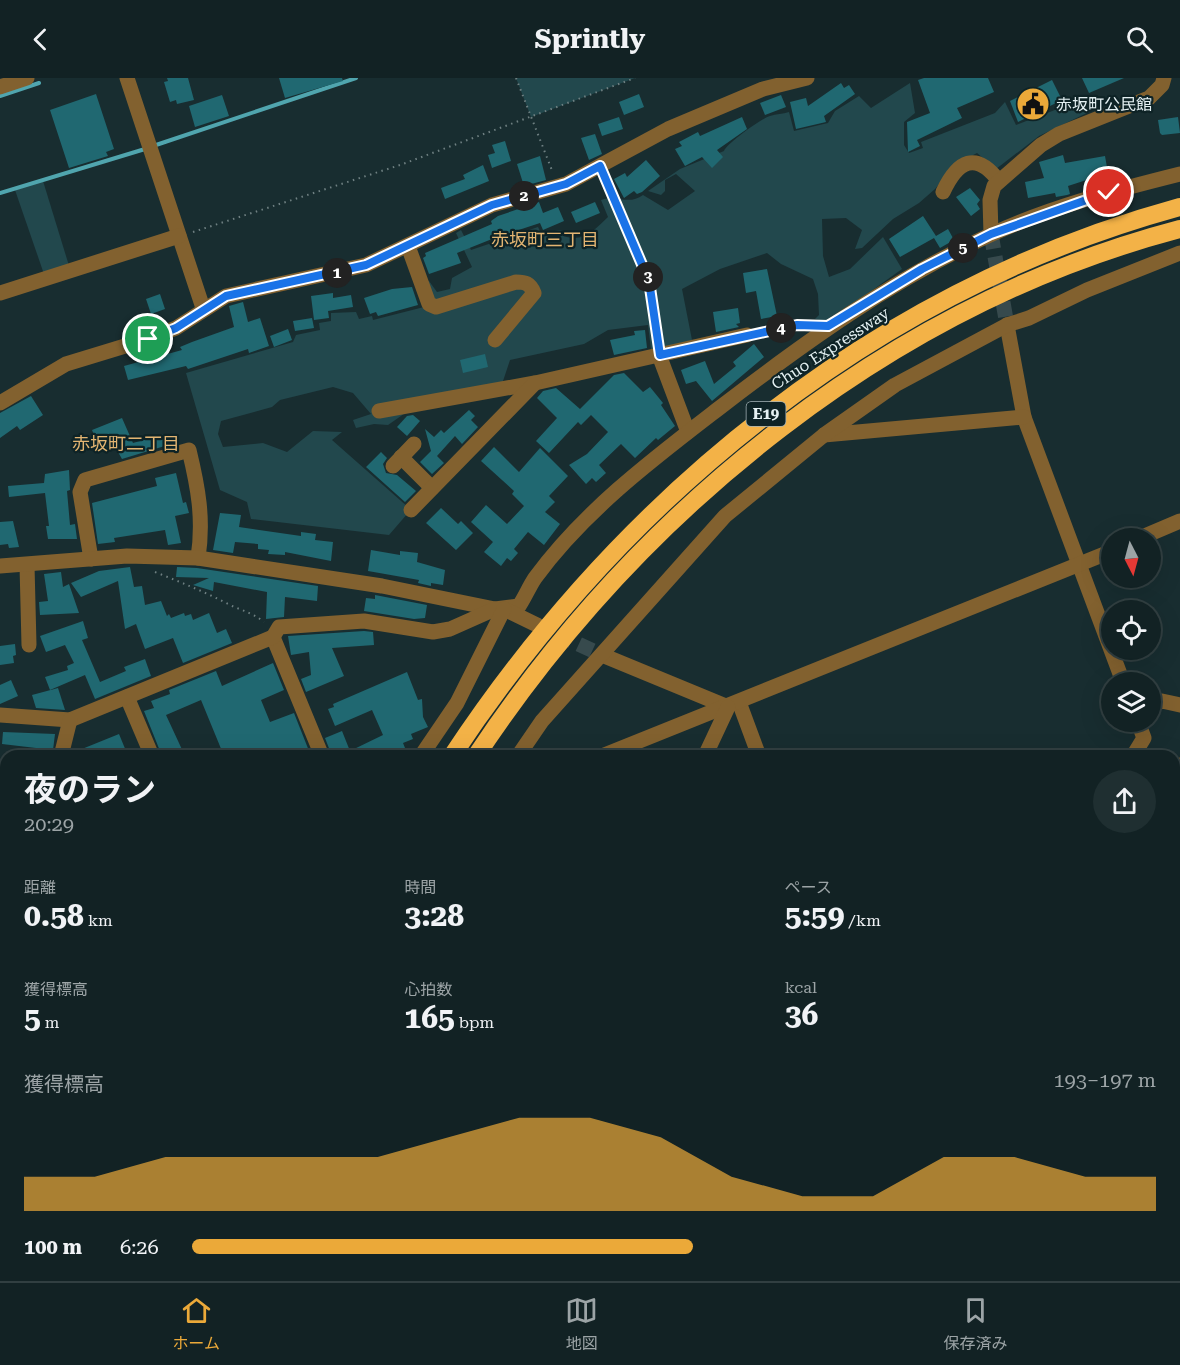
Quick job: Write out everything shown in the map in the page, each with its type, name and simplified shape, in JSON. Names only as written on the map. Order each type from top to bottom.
[{"type":"highway","name":"Chuo Expressway","points":[[456,750],[508,677],[632,535],[714,455],[790,395],[876,339],[971,287],[1074,242],[1180,207]]},
{"type":"highway","name":"E19","points":[[480,750],[539,670],[606,590],[717,480],[788,423],[861,371],[969,310],[1080,261],[1180,229]]},
{"type":"street","points":[[0,87],[27,78]]},
{"type":"street","points":[[127,78],[203,308]]},
{"type":"street","points":[[0,403],[66,364],[176,328],[203,308],[226,296],[366,265],[492,205],[559,186],[668,129],[763,89],[807,78]]},
{"type":"street","points":[[991,234],[990,200],[994,186],[999,181],[1041,145],[1059,134],[1149,98],[1162,84],[1164,78]]},
{"type":"street","points":[[943,192],[958,169],[969,162],[981,163],[999,181]]},
{"type":"street","points":[[0,716],[70,720],[273,637],[279,627],[364,621],[433,632],[450,629],[499,609],[519,606],[534,579],[584,522],[627,482],[688,432],[828,326],[922,269],[991,234],[1109,192],[1180,174]]},
{"type":"street","points":[[0,293],[179,236]]},
{"type":"street","points":[[408,246],[429,304],[436,307],[516,282],[526,282],[532,287],[534,293],[495,340]]},
{"type":"street","points":[[522,750],[542,721],[724,516],[824,435],[895,385],[1007,325],[1029,318],[1087,290],[1180,253]]},
{"type":"street","points":[[1007,325],[1024,417],[1119,672]]},
{"type":"street","points":[[379,411],[535,383],[747,335]]},
{"type":"street","points":[[660,355],[688,432]]},
{"type":"street","points":[[411,510],[535,383]]},
{"type":"street","points":[[824,435],[1024,417]]},
{"type":"street","points":[[414,444],[397,461],[432,488]]},
{"type":"street","points":[[91,559],[80,492],[85,480],[189,450],[201,501],[202,533],[198,558]]},
{"type":"street","points":[[1161,529],[1180,521]]},
{"type":"street","points":[[0,566],[127,556],[198,558],[382,586],[499,609],[537,625]]},
{"type":"street","points":[[617,750],[1101,556]]},
{"type":"street","points":[[27,565],[29,645]]},
{"type":"street","points":[[425,750],[457,703],[499,609]]},
{"type":"street","points":[[273,637],[320,750]]},
{"type":"street","points":[[602,655],[733,704],[756,750]]},
{"type":"street","points":[[127,697],[149,750]]},
{"type":"street","points":[[1161,701],[1180,705]]},
{"type":"street","points":[[708,750],[733,704]]},
{"type":"street","points":[[62,750],[70,720]]},
{"type":"street","points":[[1137,750],[1144,738],[1142,732]]},
{"type":"path","points":[[516,78],[559,186]]},
{"type":"path","points":[[179,236],[400,165],[635,78]]},
{"type":"path","points":[[600,166],[649,281],[660,355]]},
{"type":"path","points":[[747,335],[797,325],[828,326]]},
{"type":"path","points":[[127,556],[134,564],[254,614],[270,627],[273,637]]},
{"type":"shaded area","points":[[516,78],[635,78],[531,117]]},
{"type":"shaded area","points":[[910,83],[915,113],[904,122],[904,145],[909,153],[923,148],[921,142],[995,113],[1005,102],[1016,125],[1086,98],[1091,111],[1039,136],[996,169],[977,153],[956,164],[935,189],[919,203],[893,219],[862,248],[855,249],[862,230],[846,218],[822,219],[823,256],[829,277],[850,269],[883,237],[902,269],[828,322],[815,319],[819,315],[818,294],[813,279],[781,264],[767,253],[720,269],[682,289],[692,340],[651,350],[648,325],[608,330],[584,344],[510,360],[502,384],[411,409],[388,425],[374,424],[356,428],[353,420],[371,414],[353,393],[333,387],[280,400],[272,407],[221,421],[218,434],[223,447],[263,443],[287,452],[313,431],[342,432],[332,440],[409,508],[408,513],[389,535],[251,519],[247,502],[220,490],[186,373],[293,342],[296,335],[320,330],[319,323],[331,321],[331,313],[356,312],[359,319],[372,316],[373,320],[424,307],[424,283],[429,281],[437,292],[450,289],[452,278],[472,267],[456,233],[461,230],[471,250],[515,235],[520,230],[523,232],[538,227],[541,233],[561,230],[564,236],[571,238],[583,236],[593,231],[608,217],[601,200],[612,198],[632,200],[643,195],[668,210],[695,191],[676,174],[665,180],[665,191],[661,195],[648,191],[680,169],[724,151],[737,137],[766,118],[789,112],[794,131],[828,123],[835,111],[859,96],[871,108]]},
{"type":"shaded area","points":[[43,181],[70,269],[45,277],[15,190]]},
{"type":"building","points":[[167,78],[188,78],[194,100],[177,104],[176,100],[170,102],[164,82],[168,81]]},
{"type":"building","points":[[279,78],[342,78],[343,81],[285,98]]},
{"type":"building","points":[[924,78],[988,78],[994,92],[957,108],[962,118],[917,140],[920,146],[908,152],[907,122],[930,113],[918,80]]},
{"type":"building","points":[[1082,78],[1124,78],[1089,93]]},
{"type":"building","name":"赤坂町公民館","points":[[1052,80],[1062,100],[1018,122],[1010,101]]},
{"type":"building","points":[[841,83],[844,88],[849,85],[855,94],[824,116],[826,122],[796,129],[790,102],[806,98],[808,106]]},
{"type":"building","points":[[96,94],[114,149],[106,152],[108,156],[69,168],[50,110]]},
{"type":"building","points":[[639,94],[644,107],[624,115],[619,102]]},
{"type":"building","points":[[222,95],[229,116],[195,127],[189,106]]},
{"type":"building","points":[[781,95],[786,107],[765,115],[760,103]]},
{"type":"building","points":[[619,117],[623,129],[602,136],[598,124]]},
{"type":"building","points":[[742,117],[747,129],[717,150],[723,157],[712,168],[702,157],[685,166],[675,149],[682,146],[679,142],[698,132],[700,136]]},
{"type":"building","points":[[1178,117],[1180,133],[1162,135],[1160,133],[1158,120]]},
{"type":"building","points":[[595,134],[602,154],[589,160],[581,138]]},
{"type":"building","points":[[505,141],[511,161],[492,168],[488,155],[495,153],[492,145]]},
{"type":"building","points":[[1063,155],[1065,163],[1105,156],[1108,173],[1068,186],[1070,194],[1067,195],[1056,197],[1055,193],[1028,198],[1025,182],[1044,178],[1039,162]]},
{"type":"building","points":[[540,156],[546,180],[524,186],[517,164]]},
{"type":"building","points":[[646,160],[660,176],[642,192],[637,194],[634,191],[624,198],[614,179],[625,173],[627,177]]},
{"type":"building","points":[[483,165],[489,181],[445,199],[441,188],[465,179],[463,175]]},
{"type":"building","points":[[970,188],[980,200],[977,204],[980,209],[971,216],[956,197]]},
{"type":"building","points":[[539,202],[543,213],[558,207],[564,221],[543,230],[540,223],[497,237],[457,253],[461,263],[429,274],[423,258],[426,256],[425,253],[492,224],[491,221],[498,216]]},
{"type":"building","points":[[595,202],[600,213],[576,223],[571,212]]},
{"type":"building","points":[[923,216],[936,236],[948,229],[954,240],[940,248],[934,238],[900,257],[889,239]]},
{"type":"building","points":[[767,269],[777,316],[761,319],[756,291],[746,293],[743,273]]},
{"type":"building","points":[[412,287],[418,305],[378,316],[376,312],[370,314],[364,298],[392,289]]},
{"type":"building","points":[[333,293],[333,298],[351,295],[353,307],[328,311],[329,318],[314,320],[311,296]]},
{"type":"building","points":[[160,294],[165,309],[151,314],[146,299]]},
{"type":"building","points":[[243,302],[248,322],[260,318],[269,346],[249,353],[248,349],[188,369],[186,366],[128,380],[124,366],[182,350],[180,347],[234,327],[229,306]]},
{"type":"building","points":[[738,308],[740,323],[736,324],[739,327],[716,332],[713,312]]},
{"type":"building","points":[[312,318],[314,328],[295,331],[293,321]]},
{"type":"building","points":[[288,329],[292,340],[274,347],[270,336]]},
{"type":"building","points":[[645,330],[647,348],[614,355],[610,340],[635,335],[634,331]]},
{"type":"building","points":[[754,344],[764,357],[712,401],[696,381],[686,384],[681,370],[705,361],[714,384],[736,366],[733,362]]},
{"type":"building","points":[[485,354],[488,367],[463,373],[460,360]]},
{"type":"building","points":[[624,373],[643,392],[650,387],[663,403],[661,405],[675,426],[658,440],[656,438],[635,458],[621,444],[599,465],[606,473],[596,482],[592,478],[586,484],[569,465],[587,454],[608,432],[591,415],[581,425],[578,422],[549,453],[536,441],[557,418],[537,398],[543,391],[556,388],[580,409],[614,375]]},
{"type":"building","points":[[31,396],[43,415],[20,430],[17,426],[0,438],[0,413]]},
{"type":"building","points":[[469,410],[475,416],[471,420],[478,427],[462,444],[455,436],[437,456],[444,463],[432,474],[420,462],[431,451],[425,429],[434,437],[441,430],[444,433]]},
{"type":"building","points":[[413,415],[420,421],[407,436],[397,427],[407,416]]},
{"type":"building","points":[[122,418],[133,443],[165,434],[168,445],[122,459],[114,445],[100,450],[92,430]]},
{"type":"building","points":[[494,447],[519,472],[540,448],[568,476],[549,496],[555,502],[545,512],[560,524],[544,545],[528,532],[514,549],[518,553],[511,561],[507,558],[501,566],[484,552],[493,542],[471,522],[486,505],[507,524],[524,506],[512,494],[514,491],[481,461]]},
{"type":"building","points":[[381,452],[387,458],[383,464],[386,473],[397,475],[416,491],[405,502],[366,467]]},
{"type":"building","points":[[69,470],[70,490],[67,491],[70,525],[75,524],[77,539],[48,539],[46,526],[49,526],[45,493],[9,497],[8,486],[44,483],[45,474]]},
{"type":"building","points":[[176,473],[183,503],[186,502],[189,513],[175,516],[181,543],[168,545],[165,530],[114,538],[115,542],[98,544],[92,503],[157,486],[155,478]]},
{"type":"building","points":[[441,508],[458,524],[461,521],[473,533],[456,550],[426,523]]},
{"type":"building","points":[[220,513],[241,515],[239,527],[301,536],[301,532],[316,534],[315,540],[333,542],[331,561],[285,552],[285,555],[268,554],[269,550],[258,549],[258,544],[235,542],[233,553],[213,550]]},
{"type":"building","points":[[13,521],[19,547],[9,548],[8,544],[0,545],[0,522]]},
{"type":"building","points":[[371,550],[400,555],[400,551],[418,553],[417,562],[445,570],[443,585],[431,583],[431,586],[418,583],[419,580],[368,571]]},
{"type":"building","points":[[130,567],[134,587],[142,586],[145,605],[161,601],[167,616],[169,614],[171,618],[184,613],[185,616],[191,614],[193,620],[209,613],[217,633],[226,629],[232,643],[183,663],[173,638],[145,649],[136,624],[125,629],[118,581],[81,597],[71,583],[99,571]]},
{"type":"building","points":[[177,567],[318,586],[317,601],[285,597],[284,617],[266,619],[267,592],[214,582],[213,591],[193,585],[209,578],[176,577]]},
{"type":"building","points":[[61,572],[63,587],[69,584],[79,613],[40,615],[39,602],[48,601],[44,574]]},
{"type":"building","points":[[375,595],[427,605],[425,618],[414,619],[364,611],[366,598],[375,599]]},
{"type":"building","points":[[83,621],[88,638],[82,640],[100,682],[126,671],[124,667],[145,659],[151,676],[95,699],[85,675],[50,690],[45,677],[68,670],[67,666],[74,663],[65,645],[46,652],[40,636]]},
{"type":"building","points":[[373,632],[374,645],[332,648],[344,676],[306,692],[301,679],[311,675],[309,652],[291,655],[288,636]]},
{"type":"building","points":[[15,644],[14,663],[0,665],[0,646]]},
{"type":"building","points":[[273,663],[284,690],[261,700],[270,722],[294,713],[309,750],[222,750],[201,700],[166,715],[182,750],[160,750],[144,711],[154,708],[151,701],[170,694],[169,690],[216,671],[222,686]]},
{"type":"building","points":[[407,672],[418,700],[422,699],[423,717],[428,727],[411,734],[413,739],[403,743],[405,748],[401,750],[352,750],[383,735],[372,710],[335,726],[328,709],[334,707],[333,704]]},
{"type":"building","points":[[11,680],[18,696],[0,704],[0,685]]},
{"type":"building","points":[[58,688],[65,710],[36,708],[32,695]]},
{"type":"building","points":[[342,731],[350,750],[330,750],[325,738]]},
{"type":"building","points":[[3,732],[55,734],[53,750],[2,744]]},
{"type":"building","points":[[119,734],[126,750],[79,750]]},
{"type":"waterway","points":[[156,145],[356,78]]},
{"type":"waterway","points":[[0,96],[39,83]]},
{"type":"waterway","points":[[0,193],[145,149]]},
{"type":"tunnel","points":[[991,234],[1007,325]]},
{"type":"tunnel","points":[[537,625],[602,655]]},
{"type":"place","name":"赤坂町公民館","points":[[1033,104]]},
{"type":"district","name":"赤坂町三丁目","points":[[545,240]]},
{"type":"district","name":"赤坂町二丁目","points":[[126,444]]},
{"type":"route","points":[[148,339],[176,328],[203,308],[226,296],[366,265],[462,222],[492,205],[566,184],[600,166],[649,281],[660,355],[797,325],[828,326],[922,269],[991,234],[1109,192]]}]
